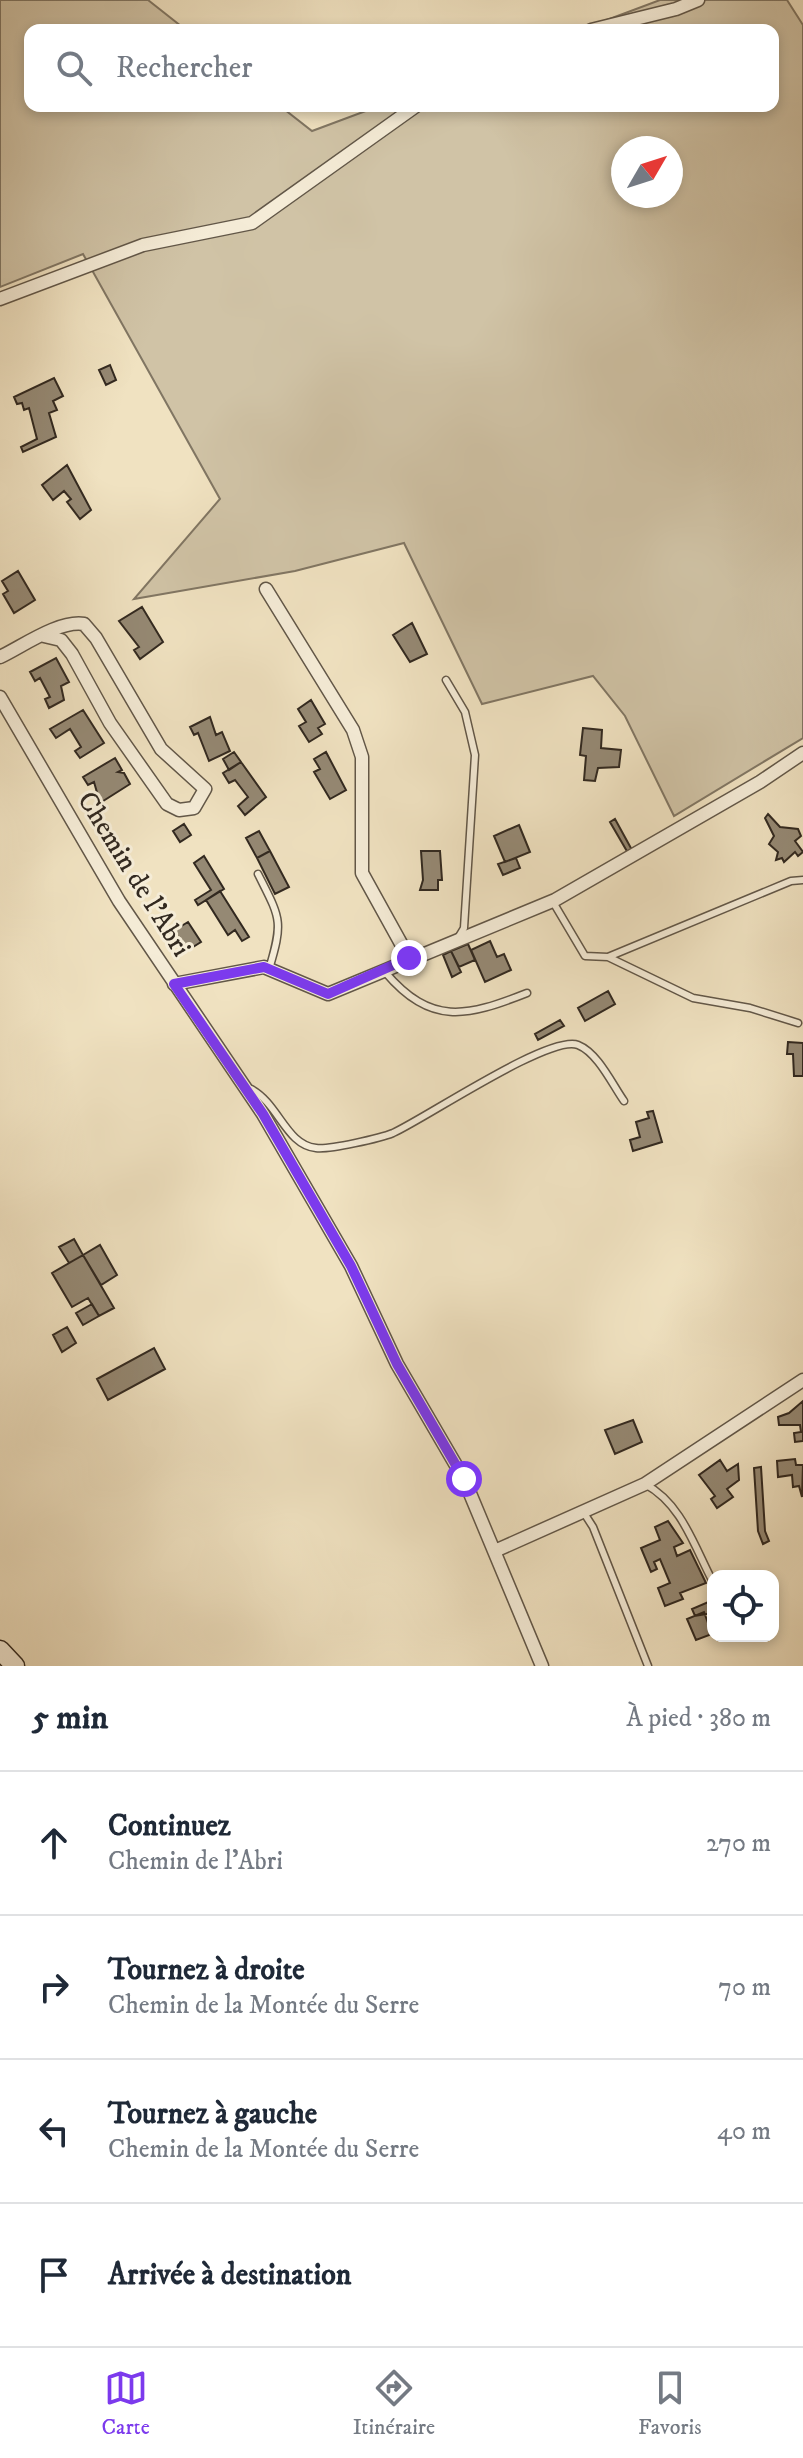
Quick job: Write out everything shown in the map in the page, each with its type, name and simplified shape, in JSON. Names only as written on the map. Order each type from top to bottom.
[{"type":"main road","points":[[0,1650],[15,1666]]},
{"type":"street","points":[[615,24],[676,9],[698,0]]},
{"type":"street","points":[[0,299],[143,245],[252,223],[408,112]]},
{"type":"street","points":[[266,589],[353,730],[362,757],[362,873],[409,958]]},
{"type":"street","points":[[0,657],[73,622],[84,624],[96,638],[161,749],[205,789],[194,808],[179,810],[167,804],[110,723],[72,654],[61,640],[44,636]]},
{"type":"street","name":"Chemin de l'Abri","points":[[0,697],[119,901],[263,1114],[351,1266],[397,1364],[425,1416],[448,1447],[497,1550],[542,1666]]},
{"type":"street","points":[[174,984],[253,967],[269,969],[328,994],[553,901],[760,782],[803,753]]},
{"type":"street","points":[[497,1550],[645,1484],[803,1380]]},
{"type":"lane","points":[[446,680],[465,712],[475,755],[464,928],[456,941]]},
{"type":"lane","points":[[258,874],[279,917],[279,936],[269,969]]},
{"type":"lane","points":[[608,957],[791,881],[803,880]]},
{"type":"lane","points":[[553,901],[585,956],[608,957],[693,998],[750,1008],[798,1023]]},
{"type":"lane","points":[[383,969],[406,996],[425,1008],[462,1013],[527,993]]},
{"type":"lane","points":[[241,1083],[266,1098],[292,1137],[318,1149],[391,1134],[510,1066],[569,1042],[593,1055],[624,1101]]},
{"type":"lane","points":[[645,1484],[664,1494],[675,1506],[707,1570]]},
{"type":"lane","points":[[582,1510],[593,1527],[648,1666]]},
{"type":"shaded area","points":[[0,0],[148,0],[178,24],[24,24],[24,112],[288,112],[312,131],[363,112],[779,112],[779,24],[596,24],[660,0],[787,0],[803,25],[803,738],[674,816],[625,716],[593,676],[482,704],[404,543],[295,571],[134,599],[220,499],[83,254],[0,287]]},
{"type":"building","points":[[110,365],[116,380],[106,385],[99,370]]},
{"type":"building","points":[[54,378],[63,396],[53,401],[57,410],[49,413],[56,437],[23,452],[21,447],[37,439],[29,408],[24,410],[22,403],[17,404],[14,397]]},
{"type":"building","points":[[67,465],[91,510],[80,519],[67,502],[71,499],[64,491],[53,500],[42,485]]},
{"type":"building","points":[[18,571],[35,600],[14,613],[3,594],[8,591],[2,581]]},
{"type":"building","points":[[142,607],[163,642],[140,659],[134,650],[139,647],[119,621]]},
{"type":"building","points":[[412,623],[427,654],[410,662],[393,635]]},
{"type":"building","points":[[56,658],[69,682],[61,686],[64,700],[49,708],[45,699],[50,697],[40,678],[35,681],[30,672]]},
{"type":"building","points":[[311,700],[325,724],[318,728],[322,734],[309,742],[299,726],[306,722],[298,709]]},
{"type":"building","points":[[83,710],[104,743],[80,758],[75,751],[81,747],[70,729],[56,738],[50,729]]},
{"type":"building","points":[[210,717],[216,735],[222,732],[230,751],[209,761],[198,733],[194,735],[190,727]]},
{"type":"building","points":[[583,728],[602,730],[601,748],[621,750],[619,767],[598,768],[595,781],[584,780],[586,756],[580,755]]},
{"type":"building","points":[[234,752],[241,762],[229,770],[223,759]]},
{"type":"building","points":[[326,752],[346,790],[330,799],[314,772],[320,769],[314,759]]},
{"type":"building","points":[[115,758],[122,770],[118,772],[124,773],[130,784],[100,803],[94,782],[88,785],[83,777]]},
{"type":"building","points":[[241,762],[266,797],[245,815],[238,806],[248,797],[235,780],[229,783],[223,773]]},
{"type":"building","points":[[768,814],[780,827],[798,829],[801,836],[795,841],[803,852],[798,856],[795,852],[784,862],[782,858],[776,860],[778,852],[769,844],[774,836],[765,818]]},
{"type":"building","points":[[615,819],[632,850],[628,853],[610,822]]},
{"type":"building","points":[[184,824],[191,835],[180,842],[173,831]]},
{"type":"building","points":[[519,825],[530,852],[505,862],[494,836]]},
{"type":"building","points":[[259,831],[270,851],[257,858],[246,838]]},
{"type":"building","points":[[270,851],[289,887],[275,894],[257,858]]},
{"type":"building","points":[[421,851],[440,851],[442,880],[438,880],[438,890],[420,890],[423,880]]},
{"type":"building","points":[[204,856],[224,889],[198,905],[195,900],[211,890],[194,863]]},
{"type":"building","points":[[516,858],[520,868],[503,875],[498,864]]},
{"type":"building","points":[[220,891],[249,937],[242,941],[235,930],[228,935],[206,900]]},
{"type":"building","points":[[188,922],[201,942],[185,952],[170,933]]},
{"type":"building","points":[[490,941],[497,957],[504,954],[511,970],[485,982],[471,950]]},
{"type":"building","points":[[468,944],[475,960],[459,967],[451,951]]},
{"type":"building","points":[[451,951],[461,972],[452,977],[443,955]]},
{"type":"building","points":[[608,991],[615,1004],[585,1021],[578,1008]]},
{"type":"building","points":[[560,1020],[564,1026],[538,1040],[535,1034]]},
{"type":"building","points":[[788,1042],[803,1043],[803,1076],[794,1076],[793,1054],[787,1054]]},
{"type":"building","points":[[653,1111],[662,1142],[633,1151],[630,1140],[640,1137],[636,1122],[649,1118],[647,1112]]},
{"type":"building","points":[[74,1239],[83,1255],[69,1263],[59,1247]]},
{"type":"building","points":[[100,1245],[117,1275],[101,1285],[83,1255]]},
{"type":"building","points":[[83,1255],[114,1308],[99,1316],[88,1298],[72,1307],[52,1273]]},
{"type":"building","points":[[92,1304],[99,1316],[83,1325],[76,1313]]},
{"type":"building","points":[[67,1327],[76,1343],[62,1352],[53,1335]]},
{"type":"building","points":[[154,1348],[165,1369],[108,1400],[97,1379]]},
{"type":"building","points":[[803,1401],[803,1441],[795,1442],[794,1433],[801,1432],[800,1425],[779,1425],[778,1417],[789,1413]]},
{"type":"building","points":[[633,1420],[642,1442],[615,1454],[605,1430]]},
{"type":"building","points":[[795,1459],[796,1465],[803,1465],[802,1497],[799,1486],[793,1487],[792,1475],[778,1477],[777,1461]]},
{"type":"building","points":[[720,1460],[727,1471],[738,1464],[739,1480],[727,1489],[733,1497],[717,1508],[711,1499],[715,1496],[699,1475]]},
{"type":"building","points":[[761,1467],[765,1531],[769,1541],[763,1544],[758,1531],[754,1468]]},
{"type":"building","points":[[668,1521],[683,1543],[674,1547],[677,1556],[690,1550],[706,1583],[680,1593],[683,1599],[665,1606],[658,1588],[670,1583],[660,1559],[654,1562],[657,1569],[651,1572],[641,1548],[660,1540],[655,1527]]},
{"type":"building","points":[[707,1603],[707,1614],[695,1616],[692,1609]]},
{"type":"building","points":[[704,1612],[707,1636],[696,1640],[687,1619]]},
{"type":"route","points":[[409,958],[328,994],[314,991],[264,967],[174,984],[263,1114],[351,1266],[425,1416],[448,1447],[464,1479]]}]
